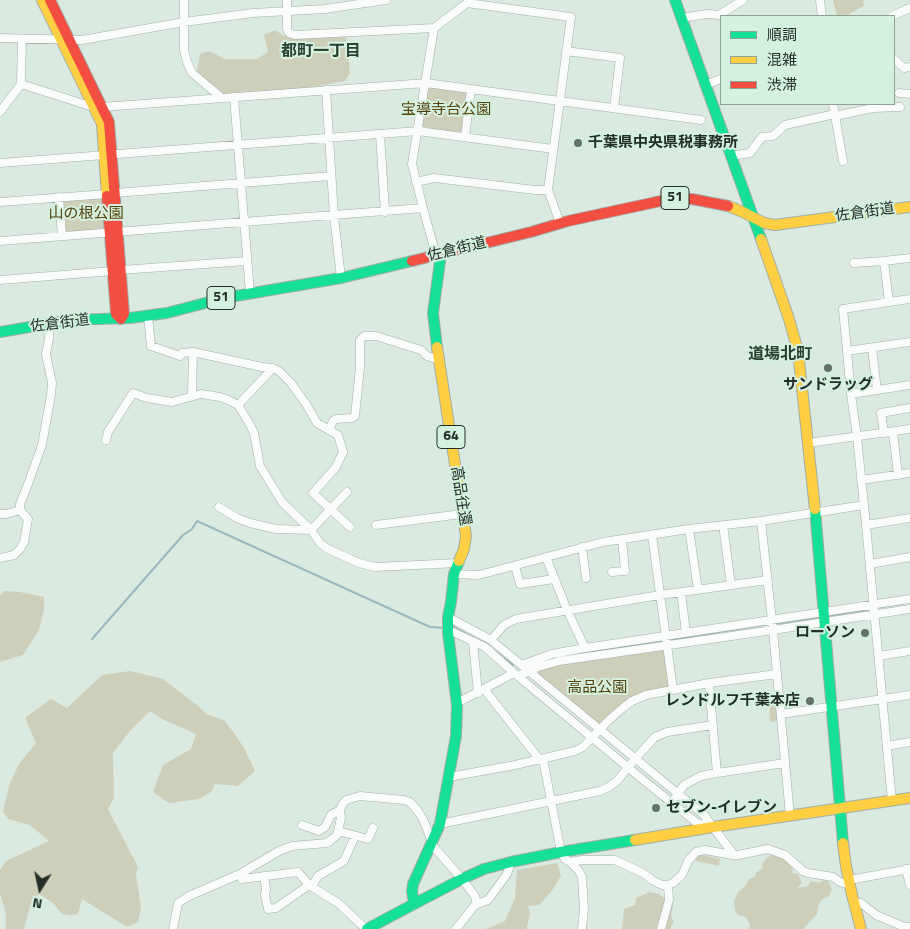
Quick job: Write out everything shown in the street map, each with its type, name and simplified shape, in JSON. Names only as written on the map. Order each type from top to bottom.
[{"type":"main road","points":[[42,0],[65,40],[98,107],[110,122],[108,155],[117,271],[124,314],[121,319]]},
{"type":"main road","points":[[50,0],[65,40]]},
{"type":"main road","points":[[675,0],[790,319],[798,351],[815,513],[839,808],[849,882],[861,929]]},
{"type":"main road","name":"佐倉街道","points":[[0,332],[70,320],[121,319],[167,313],[210,300],[340,278],[437,253],[531,232],[560,223],[676,198],[718,204],[738,210],[764,223],[782,225],[910,207]]},
{"type":"main road","name":"高品往還","points":[[437,253],[441,260],[433,307],[438,360],[466,536],[464,550],[454,574],[448,617]]},
{"type":"main road","name":"64","points":[[414,904],[413,884],[440,824],[456,736],[457,704],[448,633],[448,617]]},
{"type":"main road","points":[[366,929],[462,879],[484,869],[511,862],[713,827],[910,798]]},
{"type":"street","points":[[184,0],[184,50],[187,62],[192,73],[222,98]]},
{"type":"street","points":[[287,0],[287,29],[289,34],[295,35],[434,28],[469,2],[571,17],[548,190],[560,223]]},
{"type":"street","points":[[0,38],[82,40],[184,22],[253,13],[287,11],[325,4],[386,0]]},
{"type":"street","points":[[681,18],[708,14],[719,15],[744,0]]},
{"type":"street","points":[[820,0],[822,15]]},
{"type":"street","points":[[894,15],[910,8]]},
{"type":"street","points":[[434,28],[412,164],[437,253]]},
{"type":"street","points":[[0,112],[21,84],[22,39]]},
{"type":"street","points":[[566,51],[620,58],[614,108]]},
{"type":"street","points":[[896,60],[904,68],[910,67]]},
{"type":"street","points":[[705,85],[720,79]]},
{"type":"street","points":[[21,84],[98,107],[426,83],[701,120]]},
{"type":"street","points":[[465,137],[471,89]]},
{"type":"street","points":[[326,90],[340,278]]},
{"type":"street","points":[[899,93],[910,94]]},
{"type":"street","points":[[234,97],[250,293]]},
{"type":"street","points":[[833,105],[843,161]]},
{"type":"street","points":[[730,156],[750,153],[762,137],[773,136],[785,125],[873,108],[900,107]]},
{"type":"street","points":[[0,163],[418,131],[553,149]]},
{"type":"street","points":[[380,134],[385,212]]},
{"type":"street","points":[[0,202],[331,176]]},
{"type":"street","points":[[416,182],[434,178],[548,190]]},
{"type":"street","points":[[59,198],[62,236]]},
{"type":"street","points":[[0,241],[423,208]]},
{"type":"street","points":[[854,263],[910,258]]},
{"type":"street","points":[[0,280],[247,261]]},
{"type":"street","points":[[884,261],[889,302]]},
{"type":"street","points":[[892,801],[870,564],[843,309],[910,298]]},
{"type":"street","points":[[148,316],[151,346],[180,356],[182,353],[193,352],[273,368],[279,371],[291,383],[317,423],[338,435],[343,452],[336,467],[313,493],[350,527]]},
{"type":"street","points":[[0,558],[14,555],[20,550],[24,542],[28,519],[20,510],[20,504],[42,445],[51,395],[52,383],[46,354],[50,324]]},
{"type":"street","points":[[329,430],[336,419],[352,418],[355,416],[360,367],[360,340],[364,336],[385,338],[421,350],[427,356],[438,360]]},
{"type":"street","points":[[846,351],[910,342]]},
{"type":"street","points":[[872,348],[877,390]]},
{"type":"street","points":[[192,396],[193,352]]},
{"type":"street","points":[[238,405],[273,368]]},
{"type":"street","points":[[851,394],[910,385]]},
{"type":"street","points":[[106,440],[108,432],[133,393],[147,398],[172,402],[201,394],[220,396],[238,405],[250,423],[254,433],[260,466],[282,502],[332,552],[375,567],[458,563]]},
{"type":"street","points":[[884,433],[881,413],[910,408]]},
{"type":"street","points":[[808,443],[910,429]]},
{"type":"street","points":[[893,432],[898,475]]},
{"type":"street","points":[[861,480],[910,473]]},
{"type":"street","points":[[219,507],[237,518],[250,523],[276,529],[311,530],[348,492]]},
{"type":"street","points":[[454,574],[479,575],[603,542],[864,505]]},
{"type":"street","points":[[0,514],[20,510]]},
{"type":"street","points":[[376,525],[462,514]]},
{"type":"street","points":[[866,525],[910,518]]},
{"type":"street","points":[[761,521],[790,816]]},
{"type":"street","points":[[724,525],[731,585]]},
{"type":"street","points":[[689,529],[698,590]]},
{"type":"street","points":[[652,535],[673,689]]},
{"type":"street","points":[[612,572],[625,571],[622,539]]},
{"type":"street","points":[[582,548],[586,578]]},
{"type":"street","points":[[870,564],[910,557]]},
{"type":"street","points":[[546,558],[584,648]]},
{"type":"street","points":[[515,566],[520,584],[554,579]]},
{"type":"street","points":[[490,640],[504,625],[516,618],[768,580]]},
{"type":"street","points":[[681,592],[686,633]]},
{"type":"street","points":[[521,665],[552,654],[584,648],[773,630],[873,604],[910,599]]},
{"type":"street","points":[[457,704],[516,675],[538,667],[560,661],[667,641],[686,633],[772,621],[874,615],[910,609]]},
{"type":"street","points":[[448,617],[490,640],[704,815],[734,855]]},
{"type":"street","points":[[448,633],[453,632],[485,647],[628,768],[697,823],[713,827]]},
{"type":"street","points":[[474,642],[481,691],[542,759],[561,852],[565,859],[579,871],[582,877],[584,909],[582,929]]},
{"type":"street","points":[[879,656],[910,651]]},
{"type":"street","points":[[449,777],[575,752],[583,747],[609,720],[632,701],[646,695],[673,689],[777,674]]},
{"type":"street","points":[[709,684],[717,773]]},
{"type":"street","points":[[781,714],[910,695]]},
{"type":"street","points":[[440,824],[600,791],[617,781],[654,738],[667,732],[713,725]]},
{"type":"street","points":[[887,746],[910,742]]},
{"type":"street","points":[[672,803],[684,785],[701,776],[786,763]]},
{"type":"street","points":[[302,825],[319,831],[325,827],[331,815],[340,810],[346,800],[360,796],[410,802],[423,819],[432,843],[475,896],[478,904]]},
{"type":"street","points":[[173,929],[178,903],[188,896],[241,876],[279,851],[292,846],[327,843],[332,840],[337,835],[342,818],[340,810]]},
{"type":"street","points":[[338,831],[368,840],[373,828]]},
{"type":"street","points":[[264,876],[268,909],[276,908],[311,886],[318,876],[344,861],[355,836]]},
{"type":"street","points":[[570,862],[615,860],[644,874],[657,883],[668,885],[678,880],[696,852],[705,850],[734,855],[768,849],[785,855],[803,871],[833,877],[840,882],[849,882],[908,869],[910,885]]},
{"type":"street","points":[[456,929],[475,906],[488,900],[507,874],[511,862]]},
{"type":"street","points":[[241,876],[264,876],[298,872],[311,886],[338,904],[366,929]]},
{"type":"street","points":[[241,876],[245,887]]},
{"type":"street","points":[[661,929],[669,900],[668,885]]},
{"type":"street","points":[[854,902],[861,903],[876,915],[902,926],[910,927]]},
{"type":"green space","points":[[833,0],[863,0],[864,6],[849,15],[837,15]]},
{"type":"green space","points":[[275,30],[284,36],[346,36],[350,73],[345,81],[302,89],[224,95],[197,71],[200,54],[209,51],[225,59],[257,59],[268,52],[264,35]]},
{"type":"green space","name":"宝導寺台公園","points":[[433,87],[466,91],[470,94],[463,131],[460,134],[425,129],[422,126],[428,89]]},
{"type":"green space","name":"山の根公園","points":[[99,196],[103,199],[105,226],[103,229],[65,233],[62,199]]},
{"type":"green space","points":[[5,591],[44,597],[44,610],[39,630],[23,655],[0,662],[0,595]]},
{"type":"green space","name":"高品公園","points":[[665,648],[671,687],[645,692],[599,727],[537,676],[538,670],[560,663]]},
{"type":"green space","points":[[130,671],[163,679],[208,715],[224,720],[244,748],[255,771],[238,786],[215,784],[211,792],[199,799],[169,803],[153,792],[163,765],[191,749],[196,734],[162,719],[150,711],[130,731],[113,753],[114,798],[108,809],[138,867],[136,874],[141,908],[138,922],[127,927],[82,899],[78,914],[62,914],[53,903],[39,894],[32,899],[24,929],[6,929],[6,913],[0,894],[0,870],[6,861],[49,841],[30,825],[8,819],[3,811],[10,783],[19,764],[36,743],[25,718],[51,699],[67,708],[102,675]]},
{"type":"green space","points":[[776,704],[778,721],[770,722],[769,705]]},
{"type":"green space","points":[[774,853],[792,864],[792,873],[798,874],[802,883],[797,888],[808,886],[811,881],[819,883],[824,880],[829,882],[832,890],[828,897],[821,900],[817,914],[803,929],[749,929],[750,925],[746,917],[738,915],[735,911],[734,901],[738,892],[749,879],[755,877],[756,873],[763,868],[762,864]]},
{"type":"green space","points":[[700,854],[720,859],[719,866],[693,860]]},
{"type":"green space","points":[[557,863],[561,876],[551,892],[539,905],[528,906],[530,914],[527,929],[486,929],[505,921],[515,898],[517,870]]},
{"type":"green space","points":[[649,892],[659,894],[673,905],[671,916],[674,922],[670,929],[622,929],[624,909],[635,905],[636,898]]},
{"type":"waterway","points":[[92,639],[183,535],[192,529],[197,521],[430,627],[445,628]]},
{"type":"waterway","points":[[876,608],[906,603]]},
{"type":"waterway","points":[[827,616],[872,609]]},
{"type":"waterway","points":[[775,624],[820,617]]},
{"type":"waterway","points":[[669,640],[770,624]]},
{"type":"waterway","points":[[452,627],[472,637]]},
{"type":"waterway","points":[[570,655],[664,641]]},
{"type":"waterway","points":[[493,650],[513,665]]},
{"type":"waterway","points":[[541,662],[563,656]]},
{"type":"traffic: fast","points":[[675,0],[761,239]]},
{"type":"traffic: fast","points":[[437,347],[433,313],[441,254]]},
{"type":"traffic: fast","points":[[0,332],[70,320],[130,318],[167,313],[224,298],[341,278],[412,261]]},
{"type":"traffic: fast","points":[[815,509],[843,843]]},
{"type":"traffic: fast","points":[[367,929],[414,904],[413,884],[440,824],[456,736],[457,705],[448,633],[448,617],[454,574],[459,561]]},
{"type":"traffic: fast","points":[[414,904],[484,869],[561,852],[635,840]]},
{"type":"traffic: slow","points":[[42,0],[102,124],[107,196]]},
{"type":"traffic: slow","points":[[728,206],[764,223],[775,225],[910,207]]},
{"type":"traffic: slow","points":[[761,239],[798,351],[815,509]]},
{"type":"traffic: slow","points":[[437,347],[466,536],[464,549],[459,561]]},
{"type":"traffic: slow","points":[[635,840],[910,798]]},
{"type":"traffic: slow","points":[[843,843],[852,895],[861,929]]},
{"type":"traffic: jam","points":[[50,0],[109,122],[124,314],[121,319],[116,314],[107,196]]},
{"type":"traffic: jam","points":[[412,261],[568,221],[670,199],[692,199],[728,206]]},
{"type":"place","name":"千葉県中央県税事務所","points":[[578,143]]},
{"type":"place","name":"サンドラッグ","points":[[828,368]]},
{"type":"place","name":"ローソン","points":[[865,633]]},
{"type":"place","name":"レンドルフ千葉本店","points":[[810,701]]},
{"type":"place","name":"セブン-イレブン","points":[[656,808]]},
{"type":"district","name":"都町一丁目","points":[[321,52]]},
{"type":"district","name":"道場北町","points":[[780,355]]}]
